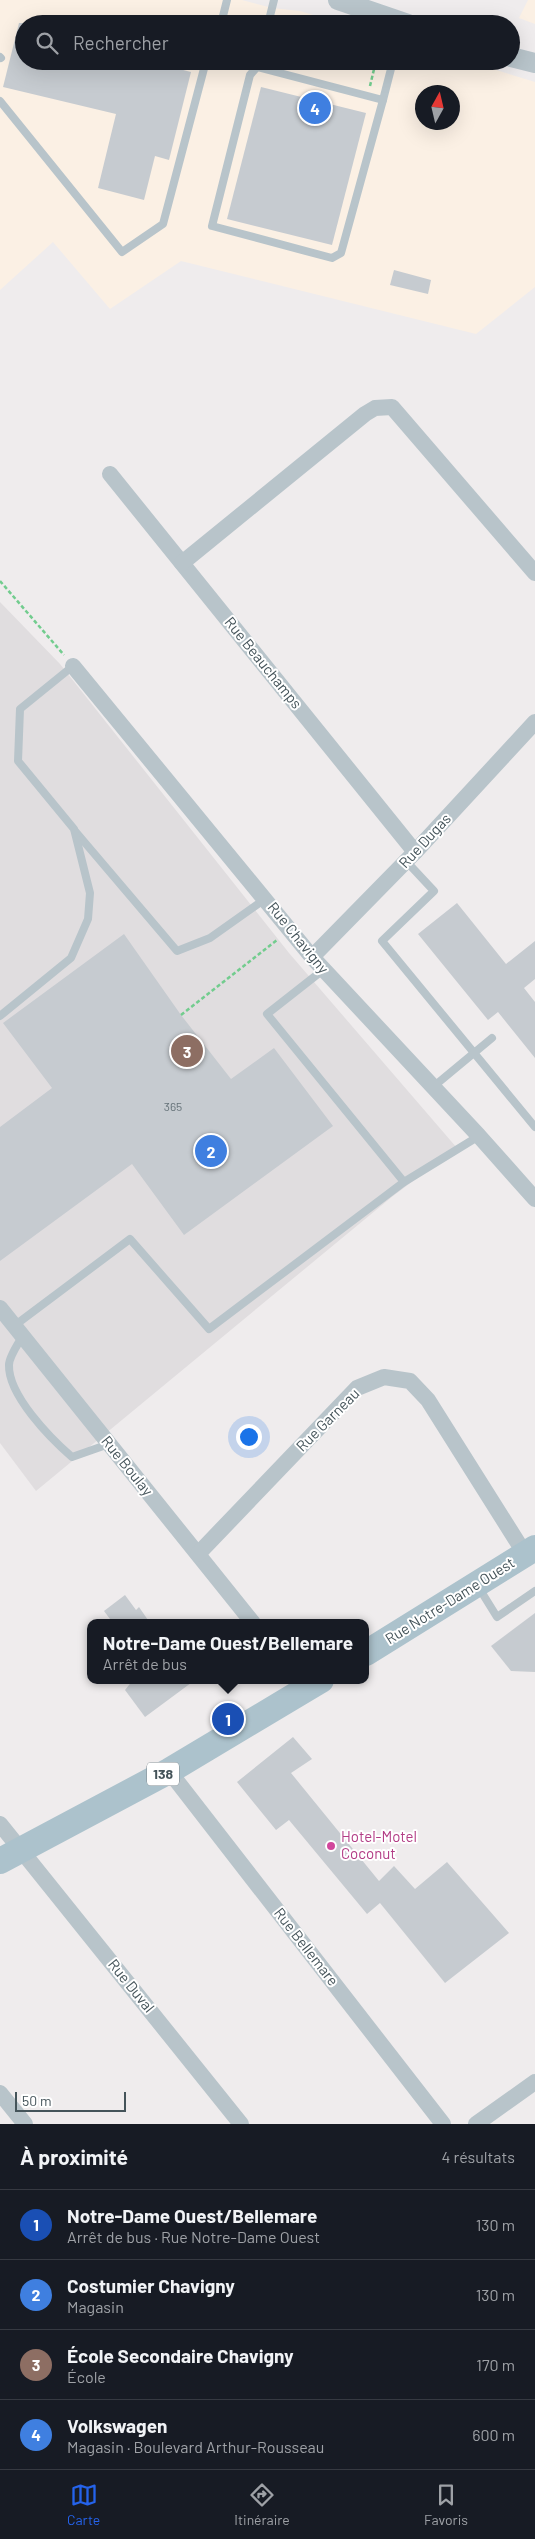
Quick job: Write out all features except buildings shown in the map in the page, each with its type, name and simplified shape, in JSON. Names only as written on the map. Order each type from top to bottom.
[{"type":"main road","name":"Rue Notre-Dame Ouest","points":[[369,1651],[530,1551]]},
{"type":"main road","name":"138","points":[[10,1855],[169,1771],[307,1684]]},
{"type":"street","points":[[338,0],[382,15]]},
{"type":"street","points":[[520,59],[535,63]]},
{"type":"street","points":[[182,563],[364,414],[375,408],[392,407],[535,573]]},
{"type":"street","name":"Rue Beauchamps","points":[[110,474],[411,856]]},
{"type":"street","name":"Rue Chavigny","points":[[73,666],[323,970],[479,1136],[535,1199]]},
{"type":"street","name":"Rue Dugas","points":[[312,957],[411,856],[535,722]]},
{"type":"street","name":"Rue Boulay","points":[[0,1308],[250,1619]]},
{"type":"street","name":"Rue Garneau","points":[[198,1554],[357,1388],[384,1377],[410,1381],[428,1400],[530,1551]]},
{"type":"street","name":"Rue Bellemare","points":[[169,1771],[443,2124]]},
{"type":"street","name":"Rue Duval","points":[[0,1824],[10,1855],[242,2124]]},
{"type":"street","points":[[476,2124],[535,2082]]},
{"type":"street","points":[[0,2093],[24,2124]]},
{"type":"lane","points":[[223,15],[227,0]]},
{"type":"lane","points":[[270,15],[274,0]]},
{"type":"lane","points":[[0,101],[122,252],[163,224],[204,70]]},
{"type":"lane","points":[[254,70],[250,75],[212,226],[332,258],[341,253],[391,70]]},
{"type":"lane","points":[[279,70],[383,100]]},
{"type":"lane","points":[[73,666],[20,709],[18,761],[74,829],[178,951],[210,938],[265,898]]},
{"type":"lane","points":[[0,1016],[71,958],[88,919],[90,894],[74,829]]},
{"type":"lane","points":[[411,856],[434,891],[382,941],[535,1127]]},
{"type":"lane","points":[[323,970],[267,1014],[404,1182]]},
{"type":"lane","points":[[433,1087],[492,1038]]},
{"type":"lane","points":[[109,1444],[72,1457],[55,1442],[13,1388],[8,1363],[18,1331],[130,1239],[209,1329],[404,1182],[479,1136]]},
{"type":"lane","points":[[476,1584],[497,1617],[535,1591]]},
{"type":"path","points":[[0,581],[73,666]]},
{"type":"path","points":[[181,1015],[290,929]]},
{"type":"shaded area","points":[[0,0],[242,0],[272,8],[300,11],[313,15],[15,15],[15,70],[496,70],[535,82],[535,287],[476,334],[181,261],[110,309],[53,242],[0,290]]},
{"type":"shaded area","points":[[528,0],[535,0],[535,24],[520,18]]},
{"type":"shaded area","points":[[0,602],[60,664],[289,953],[457,1148],[393,1196],[36,1491],[0,1443]]},
{"type":"place","name":"Volkswagen","points":[[315,108]]},
{"type":"place","name":"École Secondaire Chavigny","points":[[187,1051]]},
{"type":"place","name":"Costumier Chavigny","points":[[211,1151]]},
{"type":"place","name":"Notre-Dame Ouest/Bellemare","points":[[228,1719]]},
{"type":"place","name":"Hotel-Motel Coconut","points":[[331,1846]]}]
